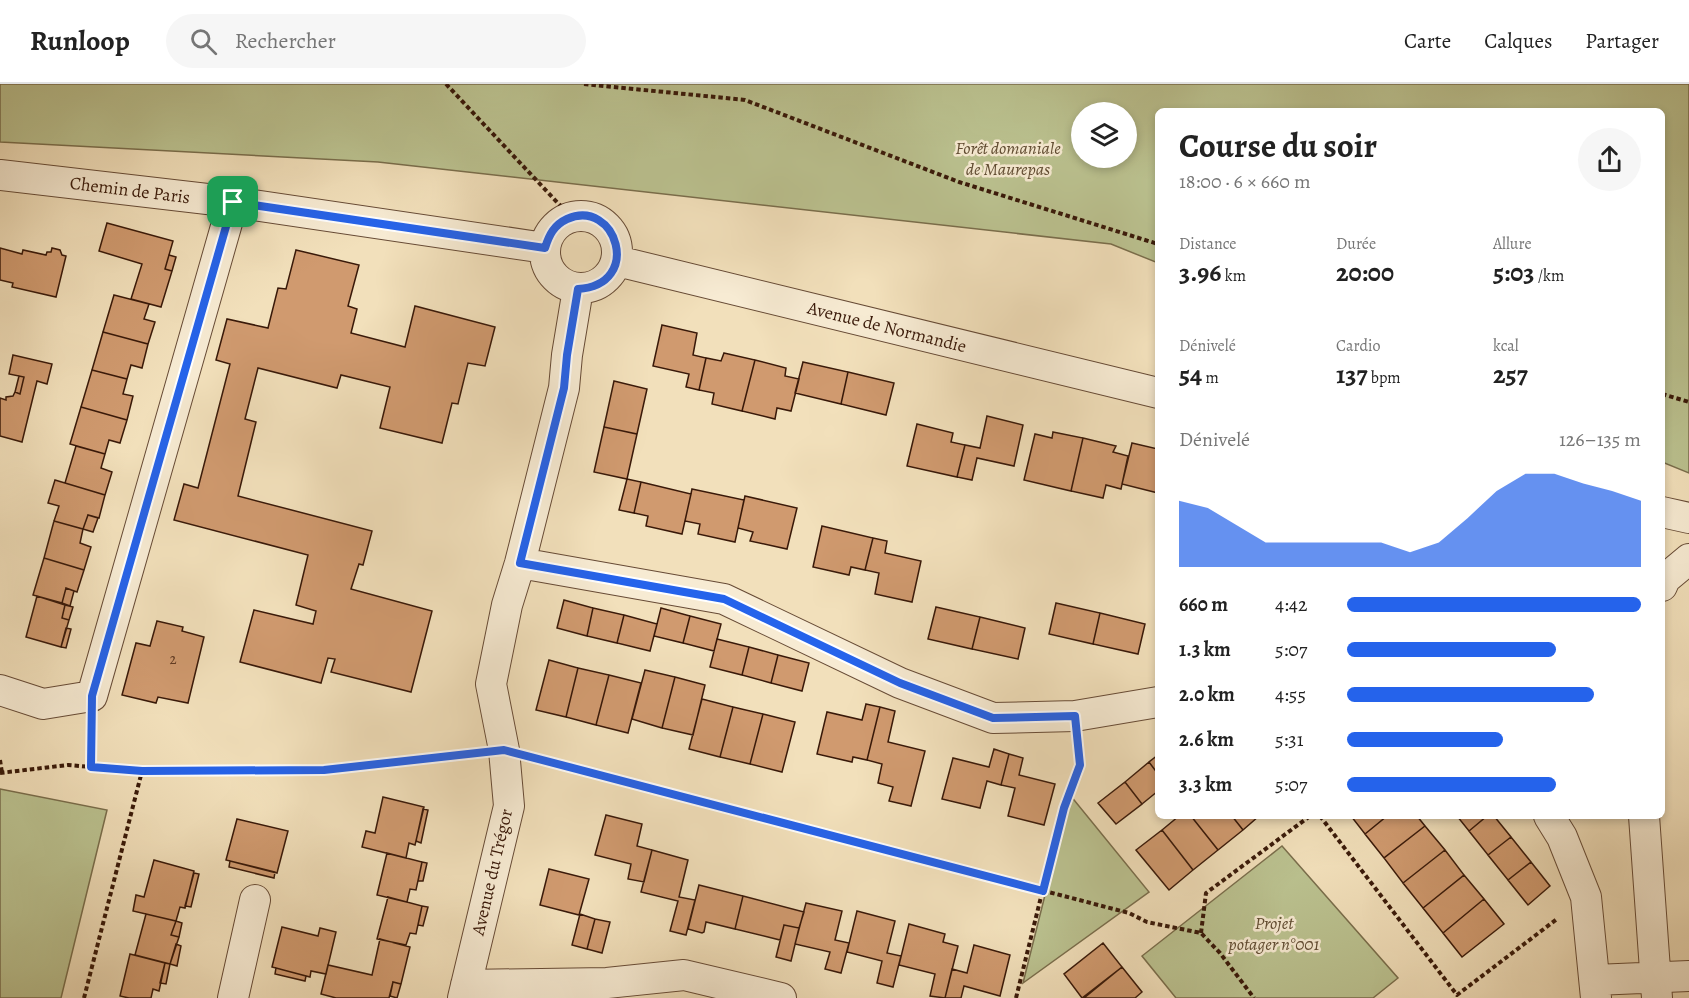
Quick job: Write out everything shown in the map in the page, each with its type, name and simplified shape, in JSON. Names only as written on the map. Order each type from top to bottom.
[{"type":"street","name":"Chemin de Paris","points":[[0,175],[233,202],[545,248]]},
{"type":"street","points":[[0,690],[43,704],[92,696],[233,202]]},
{"type":"street","points":[[582,216],[592,218],[610,230],[616,240],[617,261],[613,271],[598,285],[578,289],[567,286],[557,280],[550,270],[545,248],[548,238],[561,222],[571,218],[582,216]]},
{"type":"street","name":"Avenue de Normandie","points":[[617,261],[1155,392]]},
{"type":"street","name":"Avenue du Trégor","points":[[464,992],[509,806],[504,750],[490,684],[507,605],[520,563],[564,388],[578,289]]},
{"type":"street","points":[[1665,513],[1689,518]]},
{"type":"street","points":[[1665,579],[1689,559]]},
{"type":"street","points":[[520,563],[724,599],[900,683],[993,718],[1075,716],[1155,703]]},
{"type":"street","points":[[1551,819],[1562,837],[1587,897],[1595,989],[1656,988],[1689,976]]},
{"type":"street","points":[[1644,819],[1656,988]]},
{"type":"street","points":[[233,998],[255,900]]},
{"type":"street","points":[[464,992],[607,983],[684,975],[780,998]]},
{"type":"path","points":[[446,84],[571,218]]},
{"type":"path","points":[[584,84],[745,100],[960,182],[1155,243]]},
{"type":"path","points":[[1665,395],[1689,402]]},
{"type":"path","points":[[91,767],[92,696]]},
{"type":"path","points":[[1016,998],[1064,808],[1080,765],[1075,716]]},
{"type":"path","points":[[0,760],[1,773],[68,765],[142,771],[324,770],[504,750],[1130,913],[1147,922],[1201,933],[1221,953],[1254,998]]},
{"type":"path","points":[[84,998],[142,771]]},
{"type":"path","points":[[1201,933],[1206,893],[1306,819]]},
{"type":"path","points":[[1322,819],[1457,995],[1587,897]]},
{"type":"green space","name":"Forêt domaniale de Maurepas","points":[[0,84],[1689,84],[1689,473],[1665,463],[1665,108],[1155,108],[1155,262],[1111,244],[378,162],[0,142]]},
{"type":"green space","points":[[0,789],[107,810],[61,998],[0,998]]},
{"type":"green space","points":[[1070,795],[1149,892],[1023,983]]},
{"type":"green space","name":"Projet potager n°001","points":[[1282,846],[1398,978],[1373,998],[1176,998],[1142,956]]},
{"type":"building","points":[[107,223],[173,241],[165,269],[172,271],[161,307],[131,299],[142,264],[99,251]]},
{"type":"building","points":[[0,248],[22,254],[23,250],[46,255],[47,252],[51,252],[52,248],[60,250],[62,255],[66,256],[56,297],[12,287],[13,283],[0,280]]},
{"type":"building","points":[[296,250],[359,265],[348,306],[357,309],[351,333],[405,347],[415,306],[495,327],[485,366],[468,363],[458,404],[452,403],[442,443],[380,428],[390,387],[341,375],[337,388],[258,368],[245,419],[256,422],[238,496],[372,531],[363,565],[359,564],[351,589],[432,611],[411,692],[331,672],[335,659],[328,658],[321,683],[240,662],[254,610],[313,624],[316,611],[296,605],[308,555],[174,520],[184,484],[198,488],[230,364],[216,360],[227,319],[268,328],[278,288],[286,289]]},
{"type":"building","points":[[169,255],[176,257],[172,271],[165,269]]},
{"type":"building","points":[[114,295],[149,304],[144,319],[155,322],[148,344],[103,332]]},
{"type":"building","points":[[662,325],[697,333],[693,355],[706,358],[699,390],[686,387],[689,374],[653,366]]},
{"type":"building","points":[[103,332],[148,344],[142,368],[131,365],[127,379],[92,370]]},
{"type":"building","points":[[724,353],[755,360],[742,411],[712,404],[714,393],[699,390],[706,358],[721,361]]},
{"type":"building","points":[[13,355],[52,364],[47,384],[37,381],[22,442],[0,436],[0,398],[6,400],[6,397],[13,396],[15,392],[20,394],[24,377],[9,374]]},
{"type":"building","points":[[755,360],[786,368],[785,376],[799,379],[791,411],[777,408],[775,419],[742,411]]},
{"type":"building","points":[[803,362],[848,372],[841,404],[795,393]]},
{"type":"building","points":[[92,370],[127,379],[123,394],[133,396],[127,420],[81,407]]},
{"type":"building","points":[[848,372],[894,383],[886,415],[841,404]]},
{"type":"building","points":[[19,376],[24,377],[20,394],[15,392]]},
{"type":"building","points":[[614,381],[647,389],[637,434],[604,427]]},
{"type":"building","points":[[81,407],[127,420],[120,443],[109,440],[105,454],[70,444]]},
{"type":"building","points":[[987,416],[1023,425],[1014,466],[977,458],[972,480],[957,477],[965,445],[980,448]]},
{"type":"building","points":[[917,424],[953,433],[951,442],[965,445],[957,477],[907,466]]},
{"type":"building","points":[[604,427],[637,434],[627,479],[594,472]]},
{"type":"building","points":[[1053,432],[1083,438],[1071,491],[1024,480],[1035,434],[1052,438]]},
{"type":"building","points":[[1083,438],[1116,446],[1113,452],[1128,456],[1121,489],[1106,485],[1103,498],[1071,491]]},
{"type":"building","points":[[1132,443],[1155,448],[1155,492],[1122,484]]},
{"type":"building","points":[[76,446],[105,454],[101,468],[112,472],[105,495],[65,483]]},
{"type":"building","points":[[627,479],[641,482],[634,513],[619,510]]},
{"type":"building","points":[[55,480],[105,495],[99,518],[88,515],[83,529],[54,521],[59,506],[48,503]]},
{"type":"building","points":[[641,482],[691,494],[682,534],[646,526],[648,516],[634,513]]},
{"type":"building","points":[[692,489],[744,500],[735,542],[698,534],[700,524],[685,521]]},
{"type":"building","points":[[745,496],[797,508],[787,549],[750,541],[753,532],[738,528]]},
{"type":"building","points":[[88,515],[98,518],[93,532],[83,529]]},
{"type":"building","points":[[54,521],[83,529],[80,543],[91,547],[84,570],[44,558]]},
{"type":"building","points":[[822,526],[873,538],[865,570],[851,567],[849,575],[813,567]]},
{"type":"building","points":[[873,538],[887,541],[885,553],[921,561],[912,602],[875,594],[879,573],[865,570]]},
{"type":"building","points":[[44,558],[84,570],[77,592],[66,588],[62,603],[33,595]]},
{"type":"building","points":[[66,588],[74,591],[70,606],[62,603]]},
{"type":"building","points":[[37,596],[65,605],[62,618],[69,620],[61,647],[26,637]]},
{"type":"building","points":[[564,600],[593,608],[587,636],[557,628]]},
{"type":"building","points":[[1056,603],[1100,613],[1093,644],[1049,634]]},
{"type":"building","points":[[65,605],[73,607],[69,620],[62,618]]},
{"type":"building","points":[[936,607],[980,617],[972,649],[928,639]]},
{"type":"building","points":[[593,608],[624,615],[617,643],[587,636]]},
{"type":"building","points":[[661,608],[690,616],[683,643],[654,636]]},
{"type":"building","points":[[1100,613],[1145,624],[1138,654],[1093,644]]},
{"type":"building","points":[[624,615],[657,624],[650,651],[617,643]]},
{"type":"building","points":[[690,616],[721,624],[714,651],[683,643]]},
{"type":"building","points":[[980,617],[1025,628],[1018,659],[972,649]]},
{"type":"building","points":[[157,621],[183,627],[182,631],[204,637],[188,703],[158,697],[156,703],[122,695],[136,643],[150,646]]},
{"type":"building","points":[[66,628],[71,629],[66,648],[61,647]]},
{"type":"building","points":[[717,639],[749,647],[742,675],[710,667]]},
{"type":"building","points":[[749,647],[778,655],[771,683],[742,675]]},
{"type":"building","points":[[778,655],[809,663],[802,691],[771,683]]},
{"type":"building","points":[[549,660],[578,668],[566,717],[536,710]]},
{"type":"building","points":[[578,668],[609,675],[596,725],[566,717]]},
{"type":"building","points":[[645,670],[675,677],[662,728],[632,719]]},
{"type":"building","points":[[609,675],[641,683],[628,733],[596,725]]},
{"type":"building","points":[[675,677],[705,685],[693,735],[662,728]]},
{"type":"building","points":[[702,699],[733,707],[720,757],[689,749]]},
{"type":"building","points":[[866,704],[880,707],[867,760],[853,757],[852,762],[817,754],[827,712],[862,720]]},
{"type":"building","points":[[733,707],[763,714],[750,764],[720,757]]},
{"type":"building","points":[[880,707],[895,711],[888,742],[925,751],[911,806],[889,801],[893,787],[878,783],[882,764],[867,760]]},
{"type":"building","points":[[763,714],[795,722],[782,772],[750,764]]},
{"type":"building","points":[[994,749],[1009,754],[1001,785],[987,781],[980,808],[942,799],[953,758],[989,767]]},
{"type":"building","points":[[1009,754],[1023,758],[1019,775],[1055,784],[1044,825],[1008,816],[1015,788],[1001,785]]},
{"type":"building","points":[[1155,757],[1155,770],[1149,762]]},
{"type":"building","points":[[1149,762],[1155,770],[1155,793],[1142,804],[1125,782]]},
{"type":"building","points":[[1125,782],[1142,804],[1116,824],[1098,803]]},
{"type":"building","points":[[383,797],[424,807],[415,845],[409,843],[406,858],[362,847],[366,831],[375,833]]},
{"type":"building","points":[[423,809],[428,810],[421,843],[416,841]]},
{"type":"building","points":[[606,815],[642,824],[637,846],[652,850],[644,882],[628,879],[631,864],[595,855]]},
{"type":"building","points":[[237,819],[288,831],[277,873],[226,860]]},
{"type":"building","points":[[1175,819],[1193,819],[1218,850],[1193,870],[1162,830]]},
{"type":"building","points":[[1193,819],[1234,819],[1243,830],[1218,850]]},
{"type":"building","points":[[1234,819],[1256,819],[1243,830]]},
{"type":"building","points":[[1353,819],[1383,819],[1365,834]]},
{"type":"building","points":[[1383,819],[1419,819],[1425,826],[1384,858],[1365,834]]},
{"type":"building","points":[[1459,819],[1483,819],[1469,831]]},
{"type":"building","points":[[1483,819],[1496,819],[1511,837],[1488,855],[1469,831]]},
{"type":"building","points":[[1425,826],[1445,850],[1403,883],[1384,858]]},
{"type":"building","points":[[1162,830],[1193,870],[1169,890],[1136,850]]},
{"type":"building","points":[[1511,837],[1531,862],[1508,880],[1488,855]]},
{"type":"building","points":[[652,850],[688,860],[679,897],[695,900],[686,935],[670,931],[678,901],[641,892]]},
{"type":"building","points":[[1445,850],[1464,875],[1423,908],[1403,883]]},
{"type":"building","points":[[387,853],[422,862],[416,890],[410,889],[407,902],[377,895]]},
{"type":"building","points":[[154,860],[194,871],[185,908],[180,907],[176,921],[133,911],[136,895],[144,897]]},
{"type":"building","points":[[230,861],[275,872],[274,878],[229,867]]},
{"type":"building","points":[[422,862],[427,863],[423,881],[418,881]]},
{"type":"building","points":[[1531,862],[1550,886],[1528,905],[1508,880]]},
{"type":"building","points":[[549,869],[589,879],[579,915],[540,905]]},
{"type":"building","points":[[194,873],[199,874],[191,907],[185,906]]},
{"type":"building","points":[[1464,875],[1484,899],[1443,933],[1423,908]]},
{"type":"building","points":[[699,885],[743,896],[735,929],[706,922],[702,933],[688,929]]},
{"type":"building","points":[[743,896],[804,912],[799,928],[784,925],[780,940],[735,929]]},
{"type":"building","points":[[388,897],[422,906],[416,934],[410,933],[406,945],[377,939]]},
{"type":"building","points":[[1484,899],[1504,924],[1462,957],[1443,933]]},
{"type":"building","points":[[806,903],[842,911],[835,940],[849,943],[841,973],[825,969],[830,952],[795,944]]},
{"type":"building","points":[[422,906],[428,907],[423,926],[418,925]]},
{"type":"building","points":[[857,911],[895,921],[887,953],[901,956],[893,987],[877,983],[882,961],[847,952]]},
{"type":"building","points":[[146,914],[176,921],[171,935],[179,937],[170,964],[135,955]]},
{"type":"building","points":[[580,914],[595,919],[587,949],[572,945]]},
{"type":"building","points":[[595,919],[610,922],[602,953],[587,949]]},
{"type":"building","points":[[176,921],[182,923],[179,937],[171,935]]},
{"type":"building","points":[[909,924],[945,934],[943,942],[958,946],[945,998],[930,996],[935,974],[899,965]]},
{"type":"building","points":[[784,925],[799,928],[791,961],[776,957]]},
{"type":"building","points":[[282,927],[318,936],[320,928],[336,932],[326,974],[311,971],[310,977],[272,967]]},
{"type":"building","points":[[380,939],[410,947],[401,984],[393,982],[389,998],[336,998],[321,994],[328,965],[372,975]]},
{"type":"building","points":[[1103,943],[1122,967],[1082,998],[1064,974]]},
{"type":"building","points":[[176,944],[181,946],[177,966],[170,964]]},
{"type":"building","points":[[974,945],[1010,955],[1000,996],[964,986],[961,998],[945,998],[952,969],[967,973]]},
{"type":"building","points":[[130,954],[165,963],[159,991],[153,989],[151,998],[120,996]]},
{"type":"building","points":[[165,963],[170,964],[166,984],[160,983]]},
{"type":"building","points":[[1122,967],[1142,992],[1135,998],[1084,998]]},
{"type":"building","points":[[276,968],[306,976],[305,981],[275,974]]},
{"type":"building","points":[[393,982],[401,984],[397,998],[390,996]]},
{"type":"route","points":[[233,202],[545,248],[548,238],[561,222],[582,216],[602,223],[616,240],[617,261],[613,271],[598,285],[578,289],[564,388],[520,563],[724,599],[900,683],[993,718],[1075,716],[1080,765],[1064,808],[1043,891],[504,750],[324,770],[142,771],[91,767],[92,696],[233,202]]}]
